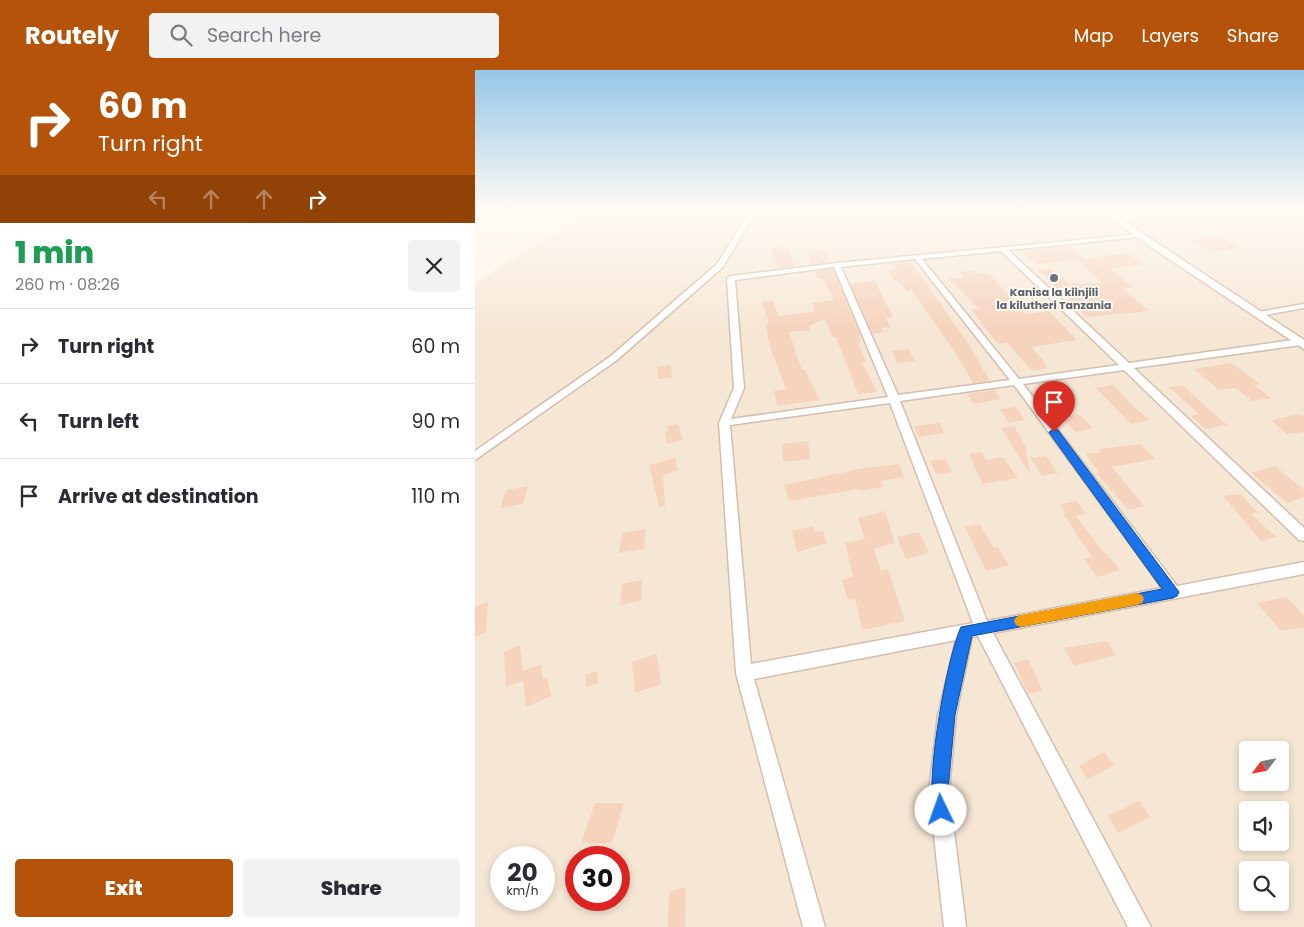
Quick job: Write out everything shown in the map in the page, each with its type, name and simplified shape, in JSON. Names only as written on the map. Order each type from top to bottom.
[{"type":"street","points":[[475,456],[614,358],[720,265],[729,250]]},
{"type":"street","points":[[814,927],[744,673],[724,423],[739,388],[731,278],[983,250]]},
{"type":"street","points":[[1004,250],[1304,536]]},
{"type":"street","points":[[1162,250],[1302,344]]},
{"type":"street","points":[[917,257],[1018,384],[1173,592]]},
{"type":"street","points":[[837,265],[895,399],[974,630],[1140,927]]},
{"type":"street","points":[[1259,314],[1304,306]]},
{"type":"street","points":[[724,423],[1302,344]]},
{"type":"street","points":[[744,673],[1304,568]]},
{"type":"street","points":[[955,927],[939,791],[947,715],[974,630]]},
{"type":"shaded area","points":[[527,250],[1304,250],[1304,927],[475,927],[475,283]]},
{"type":"building","points":[[771,250],[789,250],[794,266],[778,268]]},
{"type":"building","points":[[825,250],[830,262],[812,264],[807,252]]},
{"type":"building","points":[[1075,250],[1085,259],[1126,253],[1145,264],[1110,269],[1133,287],[1122,289],[1150,311],[1087,317],[1038,270],[1052,269],[1069,284],[1103,283],[1077,260],[1081,259],[1036,264],[1021,251]]},
{"type":"building","points":[[1208,250],[1227,250],[1212,252]]},
{"type":"building","points":[[911,262],[967,342],[990,381],[973,383],[957,355],[911,289],[907,292],[898,281],[894,281],[888,270],[897,269],[894,264]]},
{"type":"building","points":[[833,269],[860,335],[858,335],[861,343],[858,344],[866,361],[862,362],[877,392],[858,394],[836,337],[832,337],[825,319],[809,326],[810,330],[789,332],[802,370],[805,370],[820,400],[777,406],[774,391],[786,389],[769,344],[766,323],[769,323],[762,302],[773,301],[778,316],[815,312],[812,303],[834,300],[823,279],[818,279],[815,271]]},
{"type":"building","points":[[974,271],[976,274],[988,273],[1026,314],[1049,311],[1077,340],[1031,347],[1046,363],[1043,363],[1047,368],[1034,371],[1029,368],[1008,343],[998,344],[971,309],[979,309],[949,279],[963,277],[959,272]]},
{"type":"building","points":[[875,281],[893,317],[886,318],[890,327],[881,328],[883,332],[873,334],[850,284]]},
{"type":"building","points":[[909,349],[915,361],[897,363],[892,351]]},
{"type":"building","points":[[1231,363],[1260,384],[1254,385],[1271,398],[1252,401],[1236,388],[1219,390],[1194,369]]},
{"type":"building","points":[[671,365],[672,378],[658,379],[657,367]]},
{"type":"building","points":[[1113,385],[1135,408],[1150,420],[1131,424],[1096,388]]},
{"type":"building","points":[[1183,386],[1227,425],[1205,429],[1191,416],[1199,414],[1169,387]]},
{"type":"building","points":[[995,390],[1000,399],[974,404],[967,394]]},
{"type":"building","points":[[1016,407],[1025,420],[1009,423],[1000,409]]},
{"type":"building","points":[[1079,414],[1093,428],[1075,432],[1062,417]]},
{"type":"building","points":[[1300,414],[1304,417],[1304,432],[1287,434],[1271,420]]},
{"type":"building","points":[[940,423],[944,433],[918,437],[914,426]]},
{"type":"building","points":[[678,424],[683,440],[667,444],[665,432],[668,431],[667,426]]},
{"type":"building","points":[[1014,426],[1025,445],[1030,474],[1001,428]]},
{"type":"building","points":[[808,441],[810,459],[783,462],[782,444]]},
{"type":"building","points":[[1141,444],[1155,459],[1112,467],[1144,506],[1129,510],[1097,474],[1100,474],[1086,454],[1101,452],[1099,449]]},
{"type":"building","points":[[982,452],[986,460],[1003,457],[1018,478],[982,484],[969,454]]},
{"type":"building","points":[[1046,456],[1058,473],[1042,476],[1030,458]]},
{"type":"building","points":[[675,458],[678,470],[663,475],[665,506],[659,507],[649,465]]},
{"type":"building","points":[[946,459],[952,472],[936,474],[930,461]]},
{"type":"building","points":[[899,464],[904,477],[881,481],[883,487],[859,491],[859,489],[789,501],[784,485],[864,468]]},
{"type":"building","points":[[1275,466],[1304,490],[1304,497],[1287,503],[1251,473]]},
{"type":"building","points":[[528,486],[523,504],[500,508],[506,490]]},
{"type":"building","points":[[1241,494],[1258,513],[1251,514],[1276,537],[1261,541],[1223,496]]},
{"type":"building","points":[[1077,501],[1086,514],[1076,516],[1104,553],[1120,570],[1097,577],[1084,559],[1092,557],[1063,514],[1066,513],[1060,504]]},
{"type":"building","points":[[885,511],[895,543],[874,549],[881,571],[888,569],[905,621],[862,630],[855,598],[848,600],[842,580],[853,577],[845,543],[865,539],[858,518]]},
{"type":"building","points":[[980,524],[994,548],[998,547],[1009,565],[986,571],[965,527]]},
{"type":"building","points":[[813,526],[815,532],[823,531],[827,543],[797,552],[792,531]]},
{"type":"building","points":[[646,529],[644,549],[619,553],[622,533]]},
{"type":"building","points":[[919,532],[929,553],[906,559],[897,537]]},
{"type":"building","points":[[642,580],[641,601],[620,605],[622,584]]},
{"type":"building","points":[[1287,597],[1304,616],[1304,627],[1281,631],[1257,603]]},
{"type":"building","points":[[488,602],[486,632],[475,637],[475,607]]},
{"type":"building","points":[[1107,641],[1116,655],[1074,666],[1064,648]]},
{"type":"building","points":[[520,645],[523,671],[541,664],[543,679],[547,677],[551,696],[526,707],[523,681],[506,687],[504,652]]},
{"type":"building","points":[[657,654],[661,684],[635,693],[632,662]]},
{"type":"building","points":[[1028,659],[1042,690],[1028,694],[1014,663]]},
{"type":"building","points":[[597,671],[598,683],[586,687],[585,675]]},
{"type":"building","points":[[1104,752],[1114,765],[1088,779],[1079,766]]},
{"type":"building","points":[[1139,801],[1150,817],[1118,833],[1108,816]]},
{"type":"building","points":[[595,803],[624,803],[612,843],[581,843]]},
{"type":"building","points":[[686,887],[685,927],[668,927],[669,892]]},
{"type":"slow traffic","points":[[1021,621],[1137,599]]},
{"type":"place","name":"Kanisa la kiinjili la kilutheri Tanzania","points":[[1054,278]]},
{"type":"route","points":[[941,810],[939,791],[947,715],[966,631],[1173,592],[1054,432]]}]
